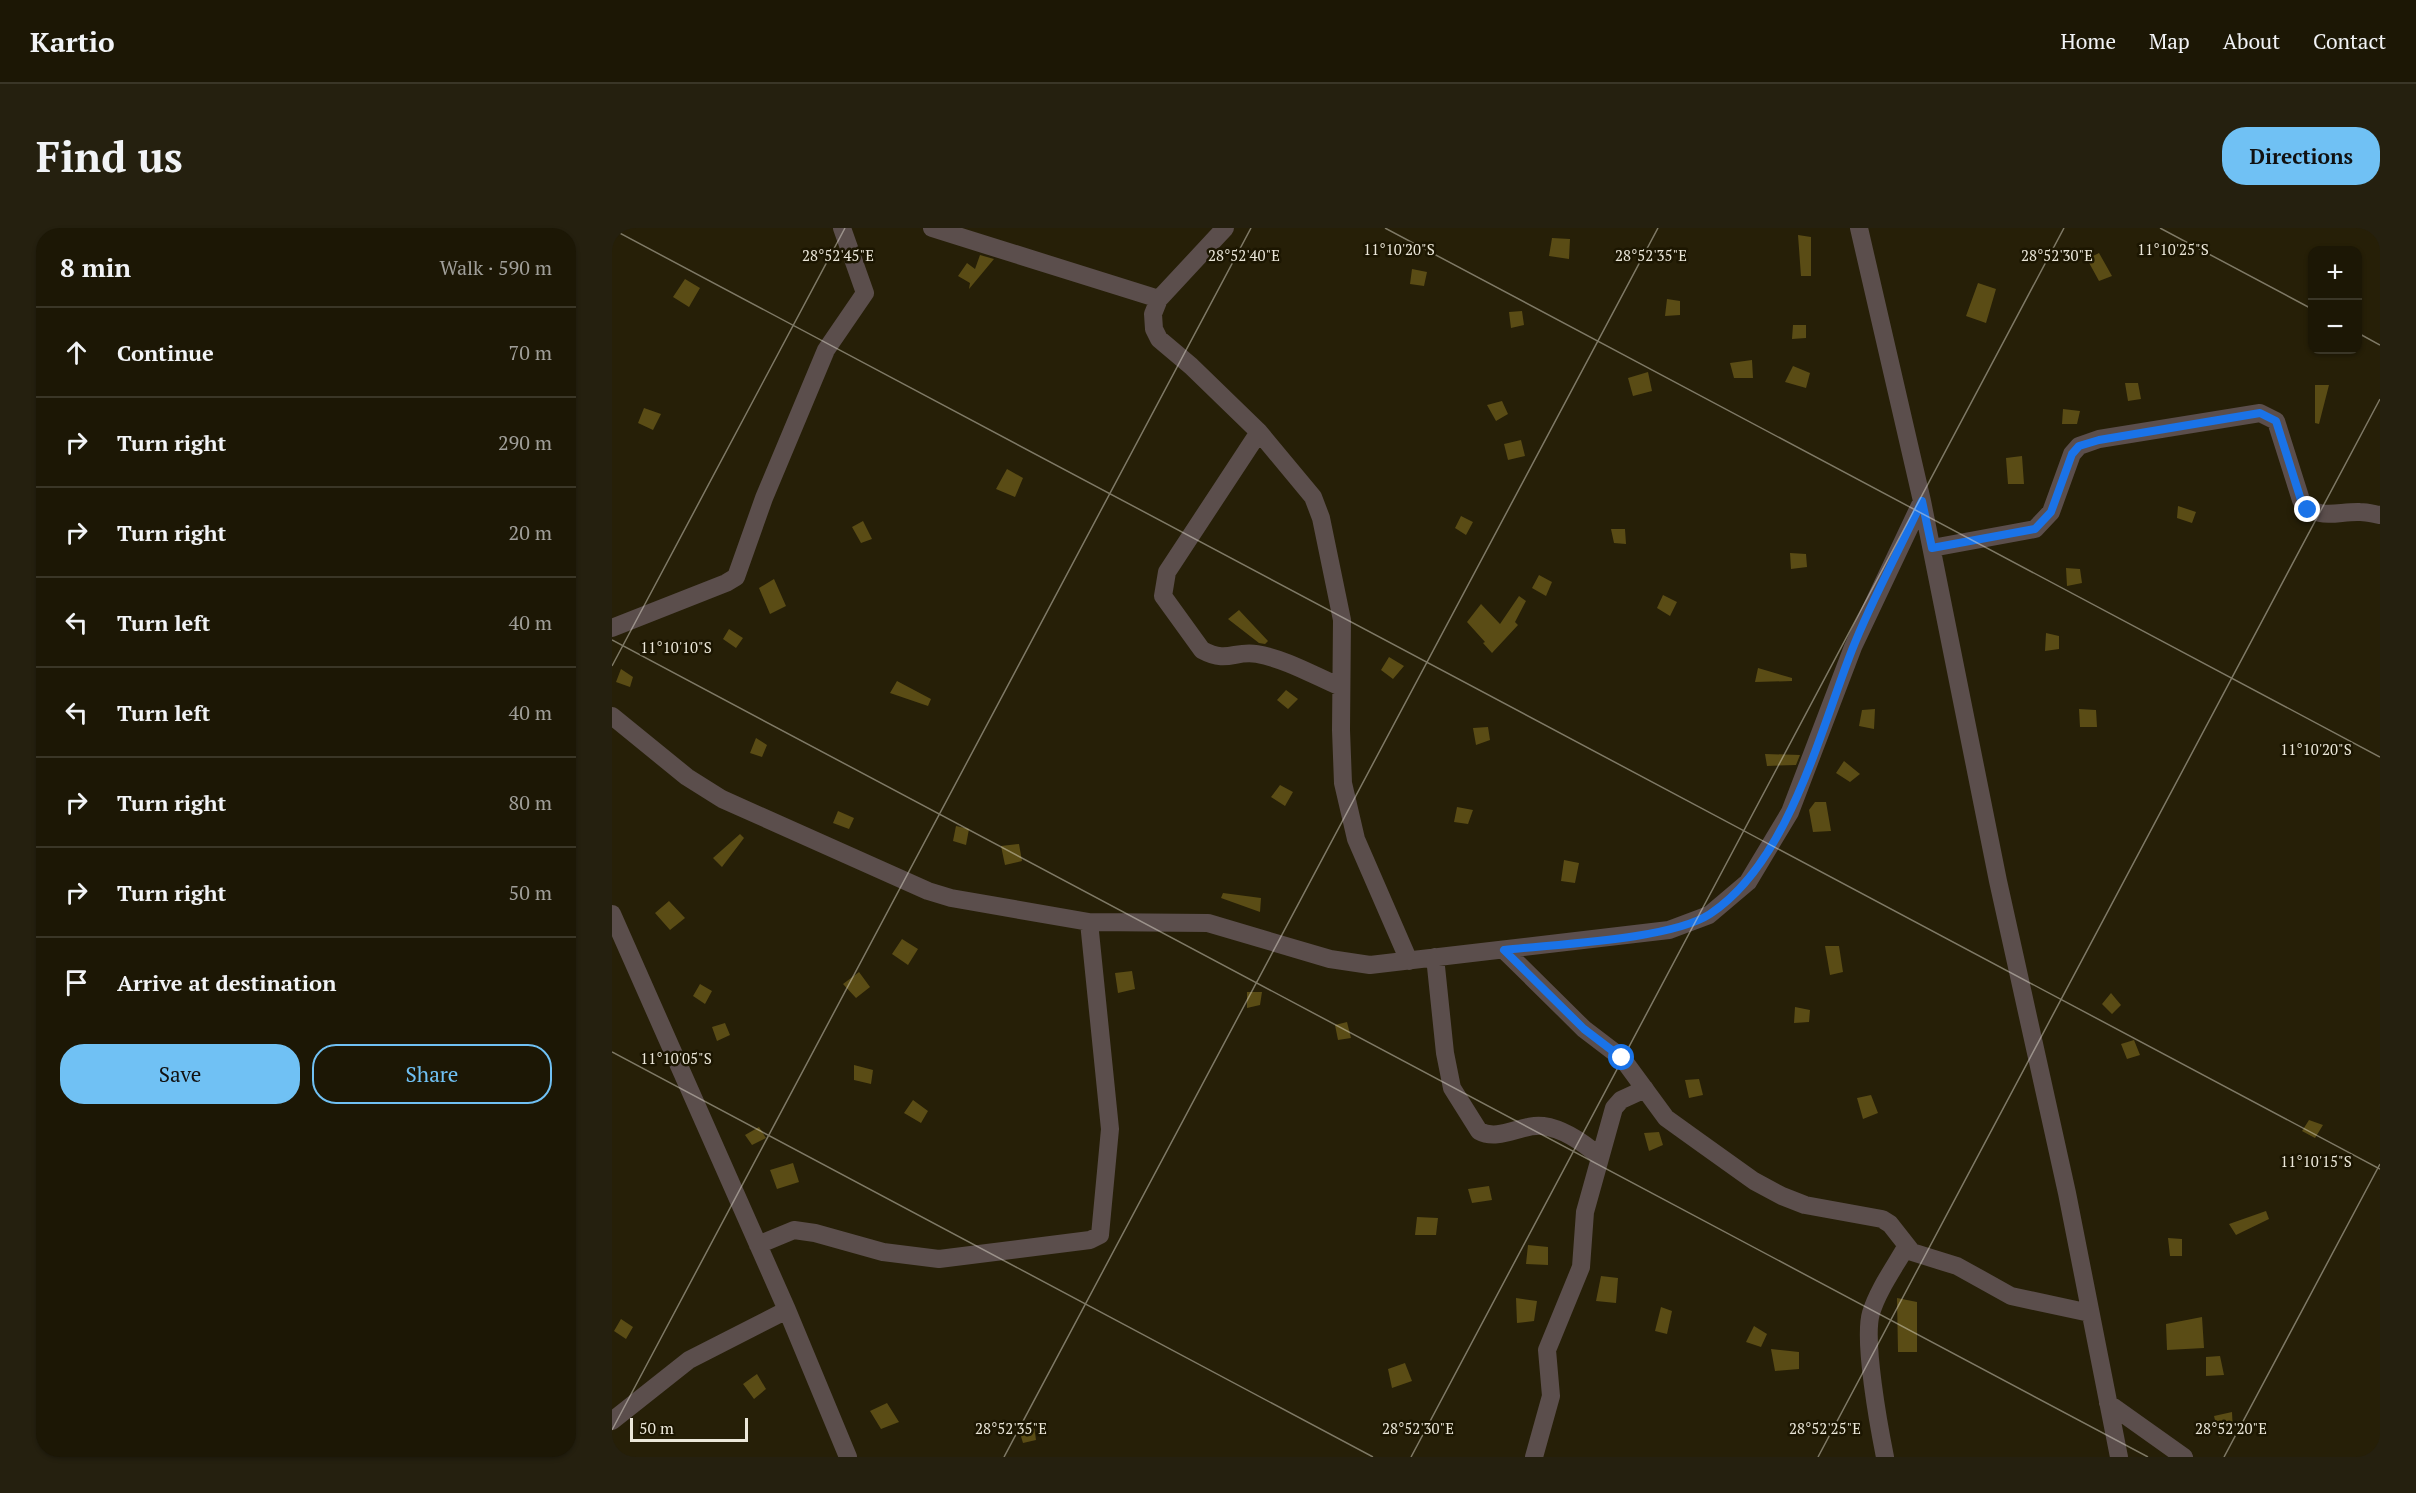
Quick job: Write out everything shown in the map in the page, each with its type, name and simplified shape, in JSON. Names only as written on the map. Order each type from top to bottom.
[{"type":"street","points":[[612,628],[736,577],[764,498],[826,350],[865,294],[842,228]]},
{"type":"street","points":[[932,228],[1159,299]]},
{"type":"street","points":[[1225,228],[1159,299],[1153,314],[1154,329],[1159,339],[1191,366],[1258,432],[1313,497],[1321,518],[1342,620],[1343,783],[1356,839],[1409,960]]},
{"type":"street","points":[[1859,228],[1932,548],[1998,881],[2067,1193],[2119,1457]]},
{"type":"street","points":[[1932,548],[2035,529],[2051,512],[2067,463],[2079,446],[2099,440],[2260,413],[2276,421],[2301,500],[2308,510],[2319,515],[2360,512],[2380,515]]},
{"type":"street","points":[[1258,432],[1167,572],[1163,596],[1202,650],[1211,655],[1222,658],[1255,653],[1341,687]]},
{"type":"street","points":[[612,716],[687,777],[722,799],[928,891],[951,898],[1089,922],[1208,923],[1330,959],[1370,965],[1669,930],[1709,915],[1748,882],[1790,812],[1853,647],[1922,501]]},
{"type":"street","points":[[612,914],[759,1245],[848,1457]]},
{"type":"street","points":[[759,1245],[794,1230],[815,1233],[883,1252],[939,1259],[1090,1240],[1100,1234],[1110,1129],[1089,922]]},
{"type":"street","points":[[1504,950],[1584,1029],[1622,1058],[1666,1118],[1754,1181],[1805,1205],[1882,1219],[1890,1224],[1912,1252],[1964,1269],[2011,1296],[2090,1313]]},
{"type":"street","points":[[1435,957],[1445,1053],[1452,1088],[1479,1131],[1493,1135],[1541,1125],[1559,1130],[1586,1145],[1600,1157]]},
{"type":"street","points":[[1534,1457],[1551,1396],[1547,1350],[1581,1267],[1585,1212],[1616,1103],[1645,1089]]},
{"type":"street","points":[[1885,1457],[1876,1411],[1868,1327],[1876,1299],[1906,1247]]},
{"type":"street","points":[[612,1421],[689,1359],[787,1310]]},
{"type":"street","points":[[2108,1404],[2184,1457]]},
{"type":"building","points":[[1798,235],[1811,237],[1811,276],[1801,276]]},
{"type":"building","points":[[1552,238],[1570,239],[1569,259],[1549,256]]},
{"type":"building","points":[[2099,253],[2112,276],[2099,281],[2087,259]]},
{"type":"building","points":[[980,255],[994,259],[969,289],[970,283],[958,276],[967,263],[975,269]]},
{"type":"building","points":[[1412,269],[1427,272],[1424,286],[1410,284]]},
{"type":"building","points":[[685,279],[700,288],[689,307],[673,297]]},
{"type":"building","points":[[1978,283],[1996,289],[1986,323],[1966,316]]},
{"type":"building","points":[[1667,299],[1680,301],[1680,315],[1665,316]]},
{"type":"building","points":[[1522,311],[1524,325],[1511,328],[1509,312]]},
{"type":"building","points":[[1793,325],[1806,325],[1806,338],[1792,339]]},
{"type":"building","points":[[1752,360],[1753,378],[1734,378],[1730,363]]},
{"type":"building","points":[[1793,366],[1810,373],[1806,388],[1785,382]]},
{"type":"building","points":[[1648,372],[1652,391],[1633,396],[1628,378]]},
{"type":"building","points":[[2125,383],[2138,383],[2141,399],[2128,401]]},
{"type":"building","points":[[2315,385],[2329,385],[2319,424],[2315,423]]},
{"type":"building","points":[[1502,401],[1508,414],[1496,421],[1487,405]]},
{"type":"building","points":[[644,408],[661,414],[653,430],[638,423]]},
{"type":"building","points":[[2063,409],[2080,411],[2077,424],[2062,424]]},
{"type":"building","points":[[1521,440],[1525,456],[1508,460],[1504,444]]},
{"type":"building","points":[[2022,456],[2024,484],[2008,484],[2006,458]]},
{"type":"building","points":[[1007,469],[1023,478],[1015,497],[996,489]]},
{"type":"building","points":[[2178,506],[2196,512],[2192,523],[2177,518]]},
{"type":"building","points":[[1461,516],[1473,522],[1466,535],[1455,528]]},
{"type":"building","points":[[863,521],[872,539],[861,543],[852,527]]},
{"type":"building","points":[[1611,529],[1625,529],[1626,544],[1614,543]]},
{"type":"building","points":[[1790,553],[1806,554],[1807,567],[1791,569]]},
{"type":"building","points":[[2066,568],[2080,569],[2082,583],[2067,586]]},
{"type":"building","points":[[1539,575],[1552,582],[1546,596],[1532,588]]},
{"type":"building","points":[[774,579],[786,606],[770,614],[759,588]]},
{"type":"building","points":[[1663,595],[1677,602],[1670,616],[1657,608]]},
{"type":"building","points":[[1519,596],[1526,601],[1515,622],[1518,625],[1492,653],[1467,622],[1481,604],[1500,624]]},
{"type":"building","points":[[1239,610],[1268,641],[1265,644],[1259,643],[1228,619]]},
{"type":"building","points":[[729,629],[743,638],[736,648],[723,639]]},
{"type":"building","points":[[2046,633],[2059,636],[2059,649],[2045,651]]},
{"type":"building","points":[[1389,657],[1404,666],[1393,679],[1381,670]]},
{"type":"building","points":[[1758,668],[1792,678],[1792,681],[1755,682]]},
{"type":"building","points":[[621,669],[633,677],[630,687],[616,682]]},
{"type":"building","points":[[897,681],[931,699],[928,706],[890,693]]},
{"type":"building","points":[[1286,690],[1298,699],[1288,709],[1277,700]]},
{"type":"building","points":[[1875,709],[1874,729],[1859,726],[1862,710]]},
{"type":"building","points":[[2079,709],[2096,710],[2097,727],[2080,727]]},
{"type":"building","points":[[1488,727],[1490,740],[1476,745],[1473,728]]},
{"type":"building","points":[[756,738],[767,745],[762,757],[750,753]]},
{"type":"building","points":[[1765,754],[1800,755],[1796,765],[1767,766]]},
{"type":"building","points":[[1844,761],[1860,774],[1850,782],[1836,773]]},
{"type":"building","points":[[1280,785],[1293,792],[1285,806],[1271,797]]},
{"type":"building","points":[[1815,802],[1826,802],[1831,831],[1813,832],[1809,810]]},
{"type":"building","points":[[1457,807],[1473,810],[1468,824],[1454,822]]},
{"type":"building","points":[[838,811],[854,818],[849,829],[833,823]]},
{"type":"building","points":[[956,826],[969,829],[966,845],[953,841]]},
{"type":"building","points":[[740,834],[744,838],[722,867],[713,858]]},
{"type":"building","points":[[1019,844],[1022,861],[1005,865],[1001,846]]},
{"type":"building","points":[[1564,860],[1579,863],[1575,883],[1561,881]]},
{"type":"building","points":[[1223,893],[1261,898],[1260,912],[1221,898]]},
{"type":"building","points":[[669,901],[685,918],[670,930],[655,913]]},
{"type":"building","points":[[902,939],[918,949],[908,965],[892,954]]},
{"type":"building","points":[[1825,946],[1839,946],[1843,972],[1830,975]]},
{"type":"building","points":[[1132,971],[1135,989],[1118,993],[1115,973]]},
{"type":"building","points":[[859,972],[870,987],[856,998],[843,984]]},
{"type":"building","points":[[700,984],[712,991],[705,1004],[693,996]]},
{"type":"building","points":[[1247,992],[1262,992],[1260,1005],[1247,1008]]},
{"type":"building","points":[[2111,993],[2121,1005],[2112,1014],[2102,1004]]},
{"type":"building","points":[[1795,1007],[1810,1010],[1809,1022],[1794,1023]]},
{"type":"building","points":[[1347,1022],[1351,1038],[1338,1040],[1335,1025]]},
{"type":"building","points":[[725,1023],[730,1035],[717,1041],[712,1027]]},
{"type":"building","points":[[2134,1040],[2140,1055],[2127,1059],[2121,1044]]},
{"type":"building","points":[[854,1065],[873,1070],[871,1084],[854,1080]]},
{"type":"building","points":[[1699,1079],[1703,1095],[1689,1098],[1685,1080]]},
{"type":"building","points":[[1871,1095],[1878,1113],[1863,1119],[1857,1098]]},
{"type":"building","points":[[913,1100],[928,1111],[921,1123],[904,1113]]},
{"type":"building","points":[[2309,1120],[2323,1125],[2315,1138],[2302,1131]]},
{"type":"building","points":[[759,1127],[766,1138],[752,1145],[745,1135]]},
{"type":"building","points":[[1659,1132],[1663,1145],[1649,1151],[1644,1133]]},
{"type":"building","points":[[793,1163],[799,1182],[777,1189],[770,1170]]},
{"type":"building","points":[[1489,1186],[1492,1200],[1472,1203],[1468,1189]]},
{"type":"building","points":[[2266,1211],[2269,1219],[2236,1235],[2229,1224]]},
{"type":"building","points":[[1417,1217],[1438,1218],[1436,1235],[1415,1235]]},
{"type":"building","points":[[2168,1238],[2182,1239],[2182,1256],[2170,1256]]},
{"type":"building","points":[[1528,1245],[1548,1247],[1548,1265],[1526,1264]]},
{"type":"building","points":[[1601,1276],[1618,1278],[1616,1303],[1596,1301]]},
{"type":"building","points":[[1516,1298],[1537,1301],[1534,1321],[1517,1323]]},
{"type":"building","points":[[1897,1298],[1917,1302],[1917,1352],[1898,1352]]},
{"type":"building","points":[[1661,1307],[1672,1311],[1667,1334],[1655,1331]]},
{"type":"building","points":[[2202,1317],[2204,1348],[2167,1350],[2166,1324]]},
{"type":"building","points":[[621,1319],[633,1327],[626,1339],[614,1331]]},
{"type":"building","points":[[1754,1326],[1767,1334],[1761,1347],[1746,1342]]},
{"type":"building","points":[[1771,1349],[1799,1352],[1799,1369],[1775,1371]]},
{"type":"building","points":[[2220,1356],[2224,1375],[2206,1376],[2206,1357]]},
{"type":"building","points":[[1405,1363],[1412,1381],[1392,1388],[1388,1369]]},
{"type":"building","points":[[757,1374],[766,1389],[754,1399],[743,1384]]},
{"type":"building","points":[[887,1403],[899,1422],[881,1429],[870,1411]]},
{"type":"building","points":[[2232,1412],[2233,1432],[2219,1437],[2214,1416]]},
{"type":"building","points":[[1034,1426],[1036,1440],[1023,1443],[1019,1430]]},
{"type":"route","points":[[1622,1058],[1584,1029],[1504,950],[1669,930],[1709,915],[1748,882],[1790,812],[1853,647],[1922,501],[1932,548],[2035,529],[2051,512],[2067,463],[2079,446],[2099,440],[2260,413],[2276,421],[2301,500],[2308,510]]}]
